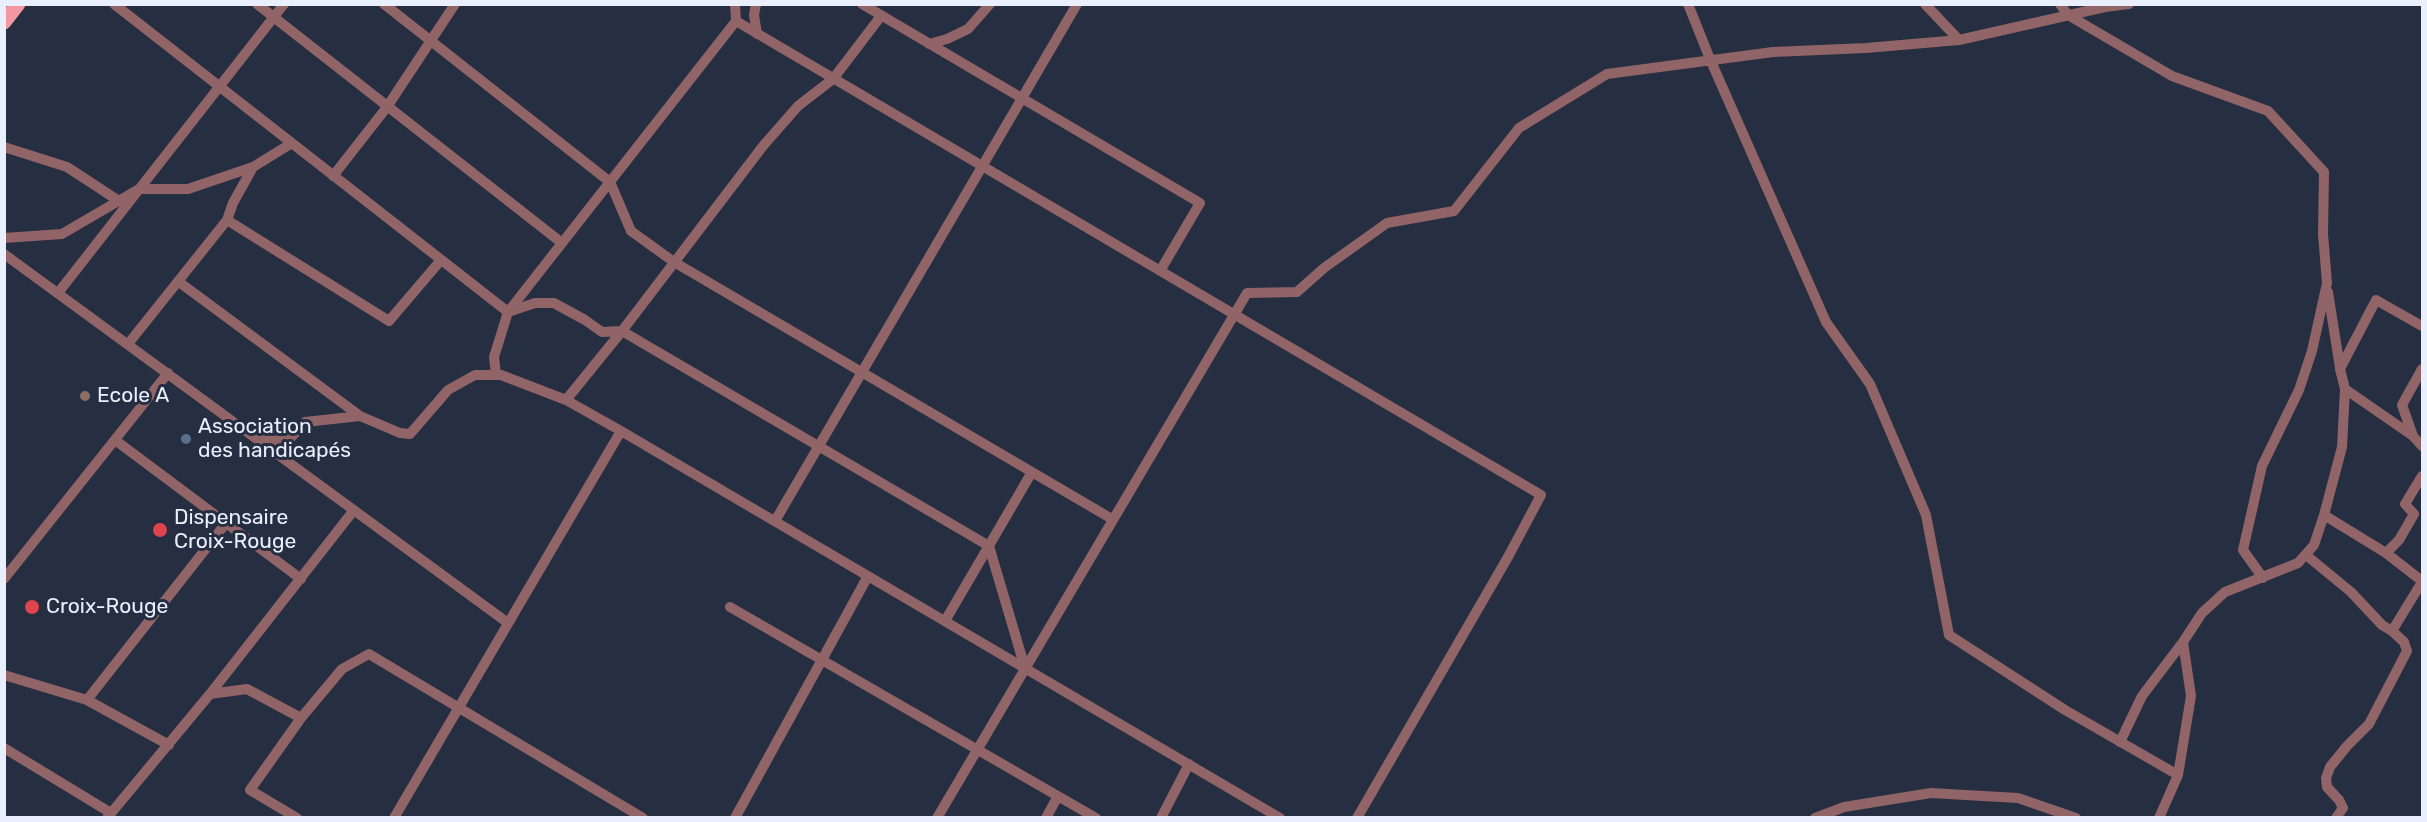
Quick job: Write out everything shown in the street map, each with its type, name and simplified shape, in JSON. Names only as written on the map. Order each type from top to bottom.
[{"type":"main road","points":[[4,22],[18,4]]},
{"type":"street","points":[[114,4],[508,312]]},
{"type":"street","points":[[257,4],[562,243]]},
{"type":"street","points":[[58,293],[284,4]]},
{"type":"street","points":[[384,4],[610,182],[631,231],[674,262],[1112,519]]},
{"type":"street","points":[[333,176],[387,107],[455,4]]},
{"type":"street","points":[[496,375],[494,357],[508,312],[736,21],[735,4]]},
{"type":"street","points":[[756,4],[754,15],[757,34]]},
{"type":"street","points":[[862,4],[1200,203],[1160,271]]},
{"type":"street","points":[[928,44],[947,39],[968,29],[990,4]]},
{"type":"street","points":[[775,521],[1077,4]]},
{"type":"street","points":[[1688,4],[1826,322],[1870,384],[1926,515],[1949,635],[2120,742],[2178,774]]},
{"type":"street","points":[[1925,4],[1959,40]]},
{"type":"street","points":[[2060,4],[2068,15],[2172,76],[2268,111],[2324,172],[2323,234],[2327,283],[2344,389],[2342,447],[2325,515],[2314,545],[2298,564],[2225,592],[2202,613],[2142,696],[2120,742]]},
{"type":"street","points":[[937,818],[1247,292],[1297,292],[1323,268],[1387,223],[1454,211],[1520,128],[1607,74],[1773,52],[1866,48],[1959,40],[2105,7],[2129,4]]},
{"type":"street","points":[[566,400],[770,138],[798,106],[833,79],[881,16]]},
{"type":"street","points":[[736,21],[1541,495],[1508,557],[1357,818]]},
{"type":"street","points":[[4,238],[62,234],[139,189],[188,189],[253,167],[292,143]]},
{"type":"street","points":[[4,147],[67,166],[119,201]]},
{"type":"street","points":[[128,344],[227,220],[233,203],[253,167]]},
{"type":"street","points":[[227,220],[389,321],[441,260]]},
{"type":"street","points":[[4,254],[508,623]]},
{"type":"street","points":[[178,282],[360,416],[400,433],[410,434],[448,390],[475,375],[501,375],[566,400],[1280,818]]},
{"type":"street","points":[[2263,578],[2243,550],[2262,466],[2299,390],[2312,351],[2327,283]]},
{"type":"street","points":[[2340,369],[2376,300],[2422,326]]},
{"type":"street","points":[[508,312],[535,303],[554,303],[602,332],[622,331],[989,546],[1025,668]]},
{"type":"street","points":[[2413,436],[2402,405],[2422,369]]},
{"type":"street","points":[[4,579],[168,374]]},
{"type":"street","points":[[2344,389],[2413,436],[2422,446]]},
{"type":"street","points":[[259,440],[288,441],[305,422],[360,416]]},
{"type":"street","points":[[394,818],[621,431]]},
{"type":"street","points":[[115,440],[301,579]]},
{"type":"street","points":[[945,621],[1032,472]]},
{"type":"street","points":[[2386,553],[2399,540],[2414,514],[2405,504],[2422,476]]},
{"type":"street","points":[[4,748],[109,815],[210,694],[354,510]]},
{"type":"street","points":[[2325,515],[2386,553],[2422,582],[2392,631]]},
{"type":"street","points":[[87,700],[226,523]]},
{"type":"street","points":[[2306,555],[2351,592],[2382,625],[2404,642],[2407,651],[2369,724],[2330,767],[2326,778],[2327,787],[2343,808],[2336,818]]},
{"type":"street","points":[[735,818],[868,576]]},
{"type":"street","points":[[730,607],[1096,818]]},
{"type":"street","points":[[2159,818],[2178,774],[2191,696],[2183,642]]},
{"type":"street","points":[[297,818],[250,790],[301,718],[342,669],[369,654],[643,818]]},
{"type":"street","points":[[4,675],[87,700],[169,745]]},
{"type":"street","points":[[210,694],[247,689],[301,718]]},
{"type":"street","points":[[1161,818],[1189,764]]},
{"type":"street","points":[[1815,818],[1844,807],[1931,793],[2018,798],[2076,818]]},
{"type":"street","points":[[1046,818],[1058,796]]},
{"type":"place","name":"Ecole A","points":[[85,396]]},
{"type":"place","name":"Association des handicapés","points":[[186,439]]},
{"type":"place","name":"Dispensaire Croix-Rouge","points":[[160,530]]},
{"type":"place","name":"Croix-Rouge","points":[[32,607]]}]
